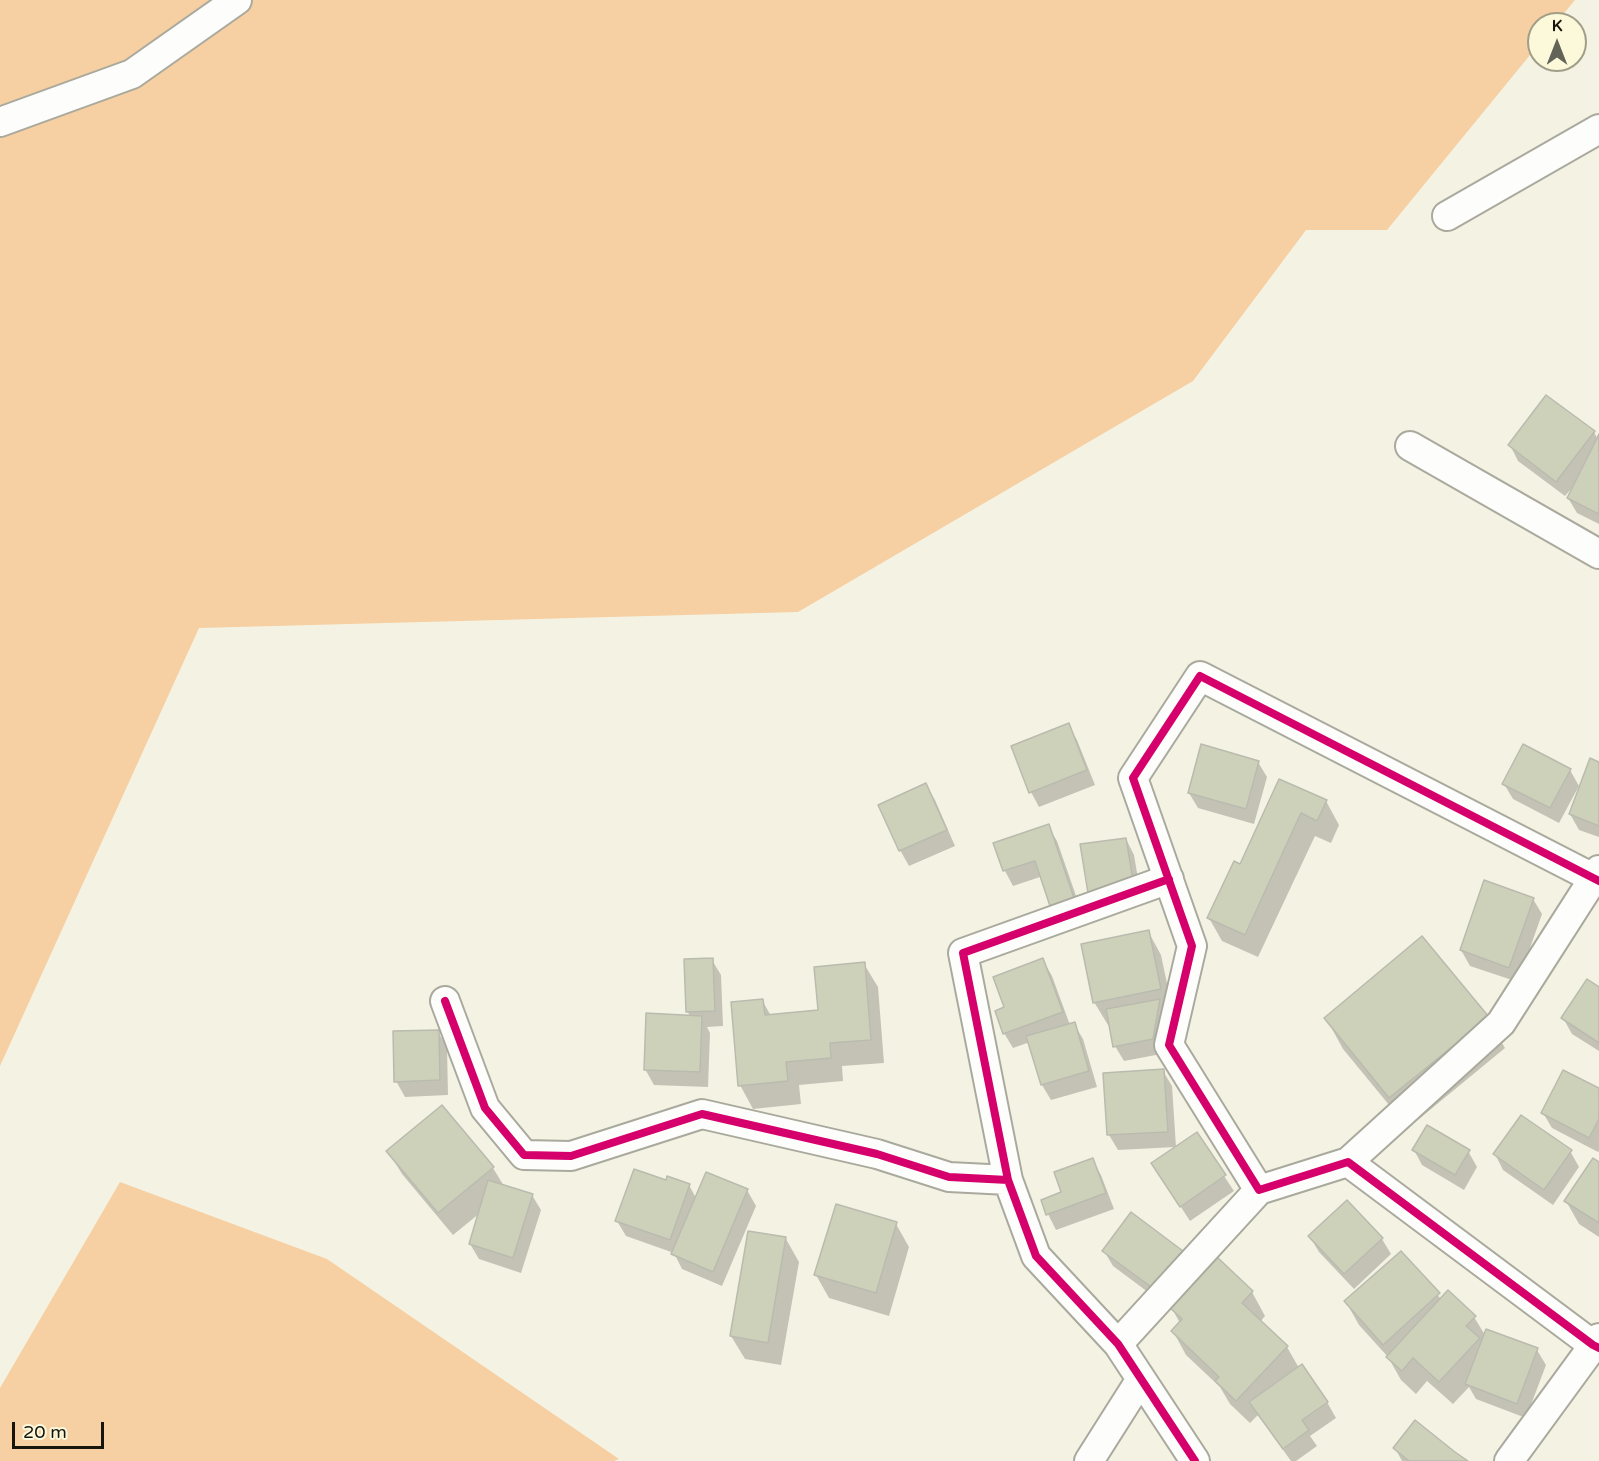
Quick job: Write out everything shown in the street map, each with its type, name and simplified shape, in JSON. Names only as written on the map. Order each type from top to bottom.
[{"type":"street","points":[[0,122],[132,75],[237,0]]},
{"type":"street","points":[[1447,216],[1599,129]]},
{"type":"street","points":[[1410,446],[1599,554]]},
{"type":"street","points":[[1118,1344],[1258,1190],[1348,1162],[1501,1023],[1597,877],[1200,676],[1133,778],[1192,946],[1170,1045],[1258,1190]]},
{"type":"street","points":[[1169,879],[963,953],[1008,1180],[1036,1256],[1118,1344],[1195,1461]]},
{"type":"street","points":[[445,1001],[485,1108],[524,1155],[571,1156],[702,1114],[877,1154],[949,1177],[1008,1180]]},
{"type":"street","points":[[1348,1162],[1597,1344],[1509,1461]]},
{"type":"street","points":[[1089,1461],[1141,1378]]},
{"type":"shaded area","points":[[0,0],[1575,0],[1565,12],[1527,12],[1527,59],[1387,230],[1306,230],[1193,381],[798,612],[199,628],[0,1066]]},
{"type":"shaded area","points":[[120,1182],[327,1259],[619,1459],[614,1461],[0,1461],[0,1388]]},
{"type":"building","points":[[1546,395],[1595,431],[1556,482],[1508,445]]},
{"type":"building","points":[[1599,434],[1599,514],[1567,498]]},
{"type":"building","points":[[1069,723],[1087,770],[1029,793],[1011,746]]},
{"type":"building","points":[[1201,744],[1259,761],[1246,809],[1188,793]]},
{"type":"building","points":[[1523,744],[1571,769],[1550,808],[1502,784]]},
{"type":"building","points":[[1590,758],[1599,762],[1599,826],[1569,814]]},
{"type":"building","points":[[1279,779],[1327,800],[1317,821],[1301,813],[1245,935],[1207,918],[1234,861],[1240,864]]},
{"type":"building","points":[[926,783],[947,830],[899,851],[878,805]]},
{"type":"building","points":[[1049,824],[1074,898],[1050,906],[1035,861],[1003,871],[993,843]]},
{"type":"building","points":[[1126,838],[1134,886],[1088,893],[1080,844]]},
{"type":"building","points":[[1484,880],[1534,898],[1509,968],[1460,950]]},
{"type":"building","points":[[1149,930],[1161,989],[1093,1003],[1081,944]]},
{"type":"building","points":[[1422,936],[1489,1017],[1389,1098],[1324,1018]]},
{"type":"building","points":[[713,958],[715,1011],[686,1012],[684,959]]},
{"type":"building","points":[[1043,958],[1063,1012],[1003,1034],[995,1011],[1004,1007],[993,977]]},
{"type":"building","points":[[865,962],[871,1040],[830,1043],[831,1058],[786,1062],[788,1081],[738,1086],[731,1002],[763,999],[765,1015],[818,1010],[814,967]]},
{"type":"building","points":[[1587,979],[1599,987],[1599,1043],[1561,1018]]},
{"type":"building","points":[[1160,999],[1153,1039],[1113,1047],[1106,1009]]},
{"type":"building","points":[[646,1013],[702,1016],[700,1072],[644,1070]]},
{"type":"building","points":[[1075,1022],[1089,1071],[1041,1085],[1026,1036]]},
{"type":"building","points":[[439,1030],[440,1080],[394,1082],[393,1031]]},
{"type":"building","points":[[1164,1069],[1168,1132],[1107,1135],[1103,1073]]},
{"type":"building","points":[[1563,1070],[1599,1088],[1599,1119],[1589,1138],[1541,1113]]},
{"type":"building","points":[[442,1105],[494,1167],[438,1213],[386,1151]]},
{"type":"building","points":[[1521,1115],[1572,1150],[1544,1190],[1493,1154]]},
{"type":"building","points":[[1427,1125],[1470,1150],[1455,1175],[1412,1150]]},
{"type":"building","points":[[1197,1132],[1226,1175],[1180,1207],[1151,1163]]},
{"type":"building","points":[[1093,1158],[1106,1193],[1046,1215],[1041,1200],[1061,1192],[1054,1172]]},
{"type":"building","points":[[1593,1158],[1599,1162],[1599,1223],[1564,1201]]},
{"type":"building","points":[[634,1169],[666,1180],[667,1176],[690,1184],[670,1240],[615,1221]]},
{"type":"building","points":[[706,1172],[748,1189],[713,1272],[671,1254]]},
{"type":"building","points":[[488,1180],[533,1194],[513,1258],[469,1244]]},
{"type":"building","points":[[1347,1200],[1383,1238],[1344,1274],[1308,1236]]},
{"type":"building","points":[[836,1204],[897,1222],[876,1293],[814,1275]]},
{"type":"building","points":[[1131,1212],[1183,1251],[1154,1289],[1102,1251]]},
{"type":"building","points":[[748,1231],[786,1237],[768,1343],[730,1336]]},
{"type":"building","points":[[1401,1251],[1440,1293],[1383,1345],[1344,1301]]},
{"type":"building","points":[[1217,1257],[1253,1291],[1242,1303],[1288,1346],[1236,1401],[1215,1381],[1219,1377],[1171,1331],[1182,1319],[1169,1307]]},
{"type":"building","points":[[1448,1290],[1476,1316],[1466,1326],[1480,1338],[1439,1382],[1413,1358],[1402,1371],[1386,1357]]},
{"type":"building","points":[[1486,1329],[1538,1348],[1517,1404],[1465,1384]]},
{"type":"building","points":[[1302,1364],[1328,1402],[1302,1420],[1309,1430],[1283,1449],[1249,1402]]},
{"type":"building","points":[[1415,1420],[1468,1461],[1409,1461],[1393,1448]]},
{"type":"cycle path","points":[[1599,881],[1200,676],[1133,778],[1192,946],[1169,1045],[1259,1190],[1348,1162],[1599,1348]]},
{"type":"cycle path","points":[[1169,879],[963,953],[1008,1180],[1036,1256],[1118,1344],[1195,1461]]},
{"type":"cycle path","points":[[445,1001],[485,1108],[524,1155],[571,1156],[702,1114],[877,1154],[949,1177],[1008,1180]]}]
